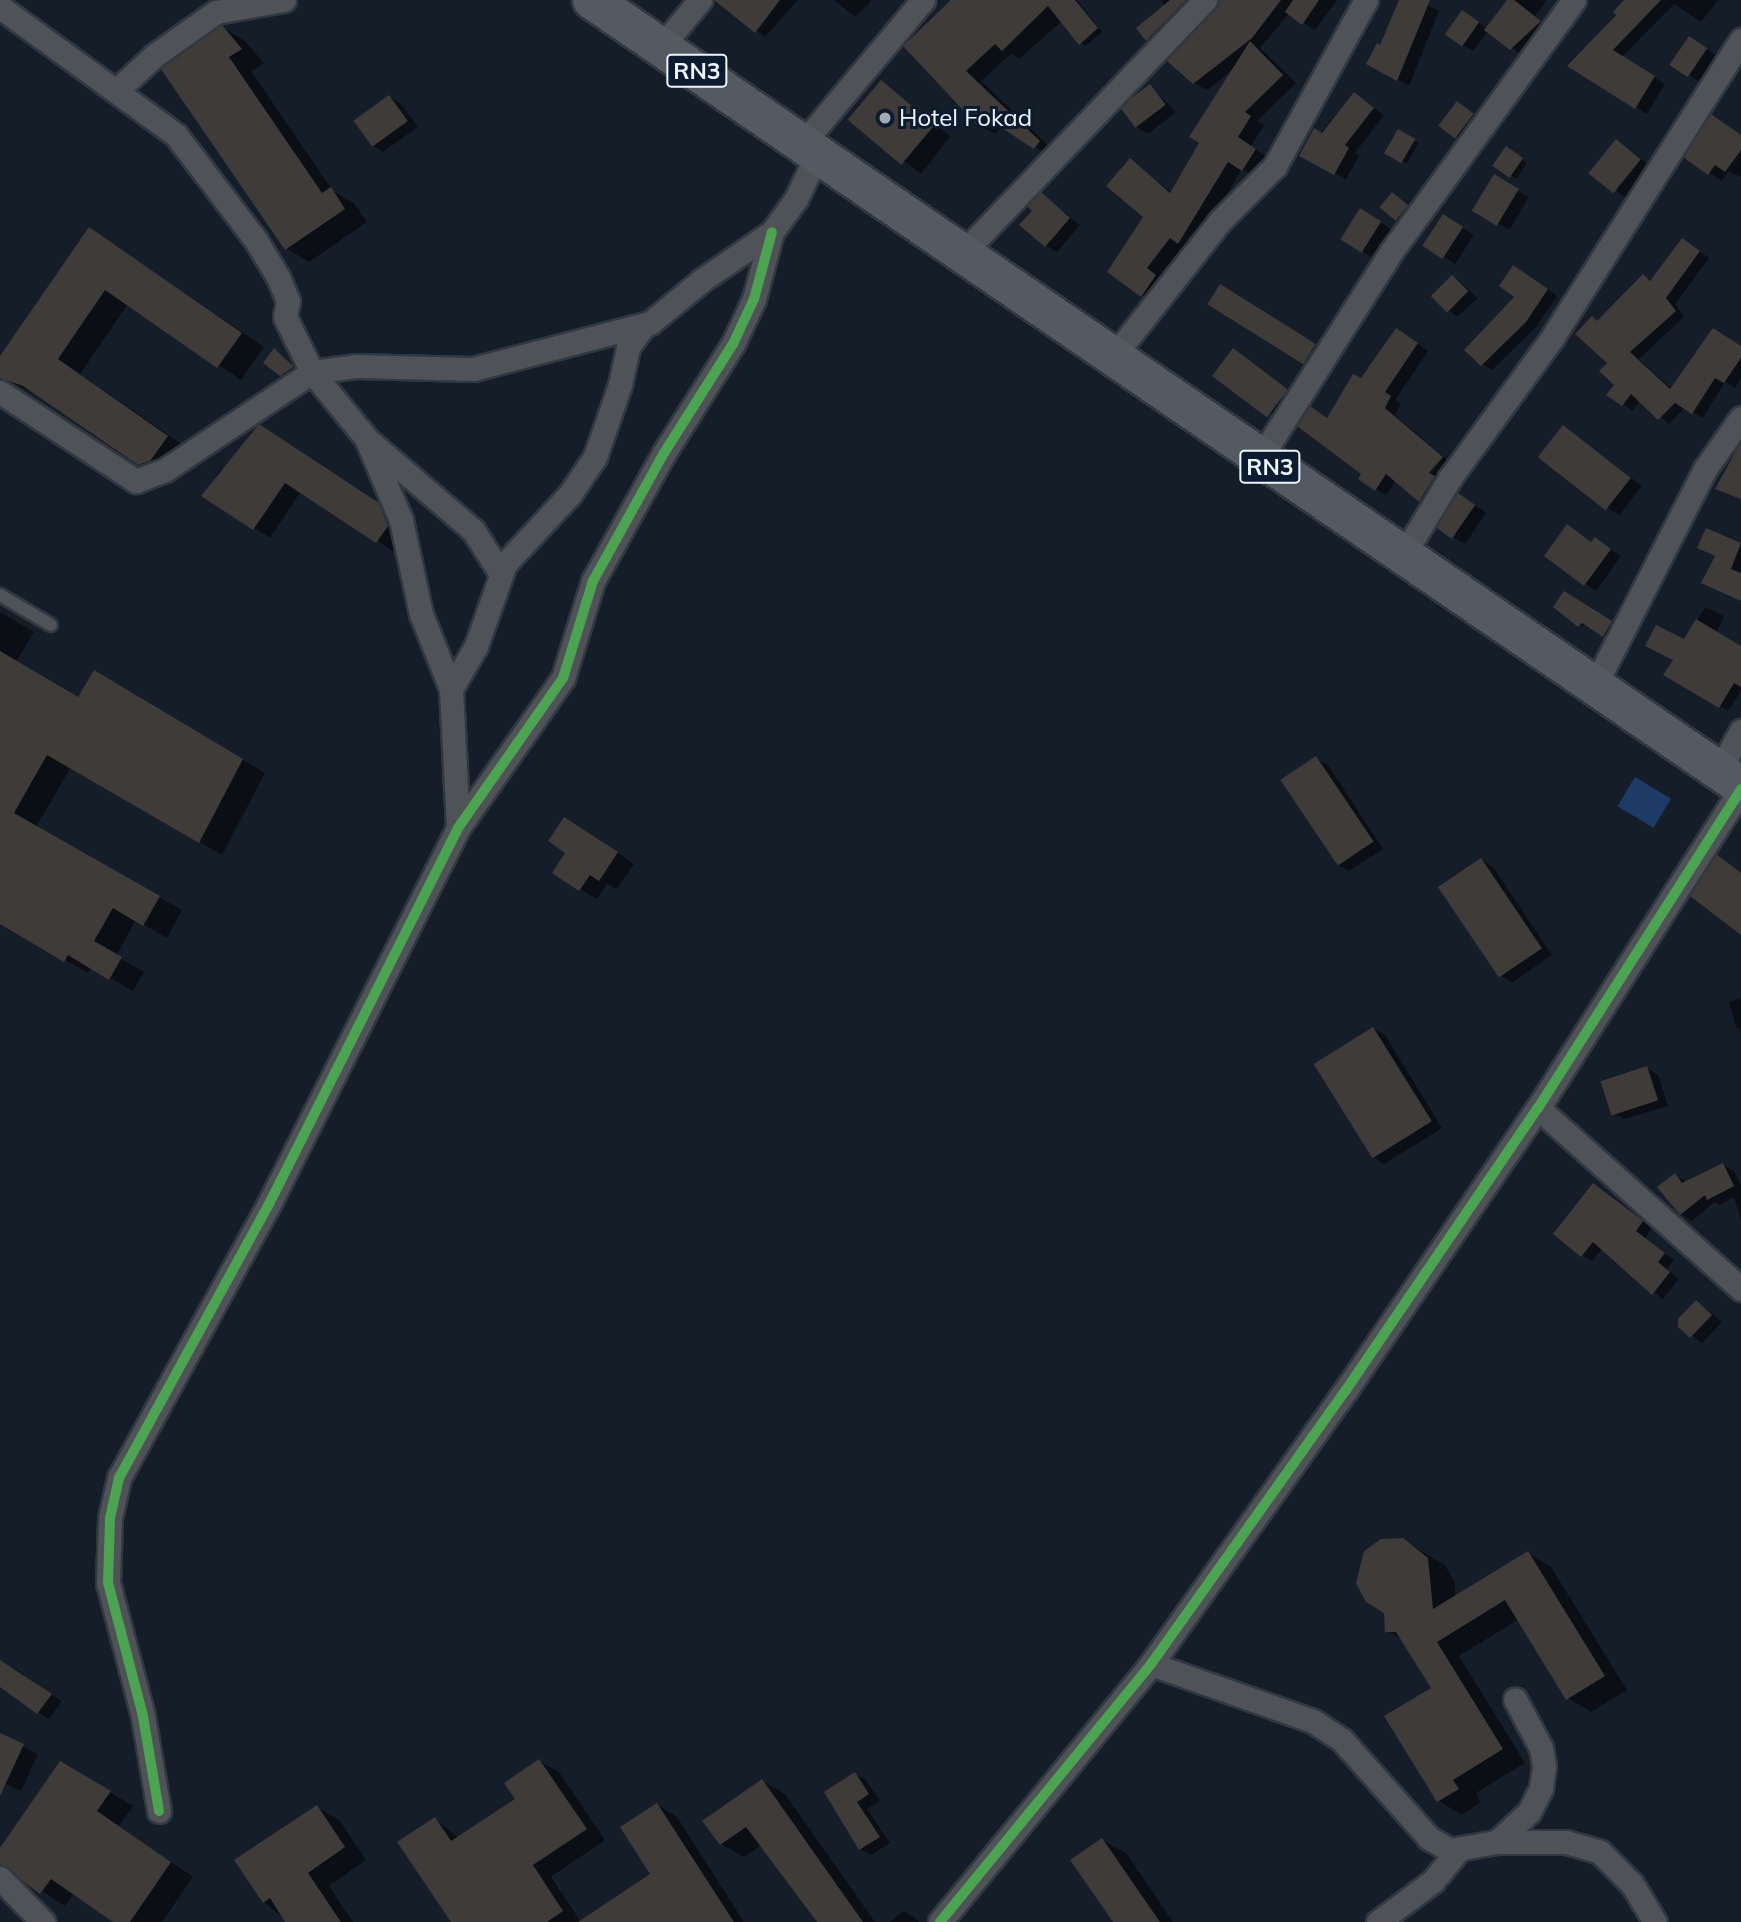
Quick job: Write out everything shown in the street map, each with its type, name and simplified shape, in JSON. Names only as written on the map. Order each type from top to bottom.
[{"type":"highway","name":"RN3","points":[[592,0],[1259,460],[1404,554],[1595,685],[1733,783]]},
{"type":"street","points":[[116,92],[155,55],[216,12],[284,0]]},
{"type":"street","points":[[661,47],[700,0]]},
{"type":"street","points":[[451,690],[476,646],[501,574],[570,494],[594,457],[620,385],[628,347],[644,325],[772,232],[796,199],[810,149],[923,0]]},
{"type":"street","points":[[962,254],[1205,0]]},
{"type":"street","points":[[1113,357],[1220,220],[1275,166],[1366,0]]},
{"type":"street","points":[[1259,460],[1391,252],[1574,0]]},
{"type":"street","points":[[0,7],[176,135],[255,239],[278,277],[288,300],[285,317],[312,372],[366,438],[473,530],[501,574]]},
{"type":"street","points":[[1404,554],[1450,478],[1552,338],[1741,40]]},
{"type":"street","points":[[159,1811],[144,1716],[108,1583],[110,1518],[120,1478],[269,1204],[458,828],[563,678],[593,582],[664,453],[733,344],[754,299],[772,232]]},
{"type":"street","points":[[0,392],[136,481],[165,470],[312,372],[356,366],[473,369],[644,325]]},
{"type":"street","points":[[1595,685],[1705,469],[1741,418]]},
{"type":"street","points":[[366,438],[401,520],[421,614],[451,690],[458,828]]},
{"type":"street","points":[[940,1922],[1151,1664],[1346,1390],[1538,1108],[1733,783],[1741,731]]},
{"type":"street","points":[[1538,1108],[1741,1289]]},
{"type":"street","points":[[1151,1664],[1313,1721],[1342,1740],[1429,1838],[1458,1850],[1497,1842],[1566,1842],[1600,1852],[1632,1884],[1655,1922]]},
{"type":"street","points":[[1497,1842],[1529,1812],[1541,1788],[1545,1766],[1541,1748],[1515,1699]]},
{"type":"street","points":[[1378,1922],[1433,1881],[1458,1850]]},
{"type":"street","points":[[0,1878],[43,1922]]},
{"type":"lane","points":[[0,595],[51,625]]},
{"type":"shaded area","points":[[1635,777],[1671,799],[1653,828],[1617,806]]},
{"type":"building","points":[[714,0],[780,0],[755,33]]},
{"type":"building","points":[[951,0],[1075,0],[1098,28],[1079,45],[1048,6],[1002,51],[995,44],[966,71],[1040,141],[1034,149],[985,117],[978,126],[903,46]]},
{"type":"building","points":[[1170,0],[1186,0],[1146,41],[1136,28]]},
{"type":"building","points":[[1219,0],[1281,0],[1252,38],[1193,84],[1166,60],[1215,10]]},
{"type":"building","points":[[1293,0],[1319,0],[1302,25],[1285,12]]},
{"type":"building","points":[[1399,0],[1430,0],[1397,81],[1366,64],[1377,43],[1380,45]]},
{"type":"building","points":[[1507,0],[1514,0],[1541,21],[1510,50],[1484,30]]},
{"type":"building","points":[[1624,0],[1661,0],[1613,50],[1655,76],[1635,109],[1567,66],[1616,15],[1613,12]]},
{"type":"building","points":[[1462,10],[1479,22],[1462,47],[1445,35]]},
{"type":"building","points":[[222,25],[242,49],[229,57],[322,193],[331,187],[345,209],[285,250],[161,69]]},
{"type":"building","points":[[1689,36],[1707,48],[1688,77],[1669,65]]},
{"type":"building","points":[[1250,41],[1283,75],[1245,112],[1251,116],[1238,137],[1256,149],[1242,171],[1228,162],[1178,244],[1170,238],[1147,268],[1156,275],[1141,297],[1107,272],[1143,217],[1106,186],[1130,158],[1170,193],[1199,143],[1189,137]]},
{"type":"building","points":[[881,80],[935,125],[901,165],[848,120]]},
{"type":"building","points":[[1150,84],[1166,105],[1135,128],[1120,107]]},
{"type":"building","points":[[1354,92],[1374,108],[1345,145],[1349,148],[1334,175],[1299,156],[1314,128],[1322,133]]},
{"type":"building","points":[[389,95],[408,121],[372,147],[353,121]]},
{"type":"building","points":[[1457,101],[1474,114],[1455,138],[1438,126]]},
{"type":"building","points":[[1711,114],[1741,135],[1741,150],[1725,172],[1715,165],[1708,175],[1683,157]]},
{"type":"building","points":[[1398,129],[1415,139],[1401,163],[1384,153]]},
{"type":"building","points":[[1616,139],[1641,159],[1613,193],[1588,173]]},
{"type":"building","points":[[1506,146],[1523,158],[1509,178],[1492,166]]},
{"type":"building","points":[[1494,174],[1519,189],[1497,226],[1472,211]]},
{"type":"building","points":[[1041,192],[1070,218],[1045,247],[1019,225],[1032,211],[1027,206]]},
{"type":"building","points":[[1392,192],[1408,205],[1396,221],[1379,208]]},
{"type":"building","points":[[1360,208],[1381,221],[1362,253],[1340,239]]},
{"type":"building","points":[[1443,214],[1463,227],[1442,259],[1422,246]]},
{"type":"building","points":[[89,227],[242,333],[217,368],[105,290],[58,359],[168,436],[150,461],[138,465],[23,386],[0,378],[0,356]]},
{"type":"building","points":[[1682,238],[1700,251],[1666,298],[1676,311],[1630,352],[1670,389],[1713,328],[1741,346],[1741,358],[1724,383],[1715,378],[1692,414],[1675,403],[1658,420],[1631,394],[1622,406],[1606,395],[1614,385],[1599,371],[1607,363],[1575,334],[1592,316],[1597,321],[1643,274],[1650,281]]},
{"type":"building","points":[[1513,265],[1548,289],[1526,322],[1481,366],[1464,350],[1514,297],[1499,286]]},
{"type":"building","points":[[1452,275],[1468,291],[1447,312],[1431,296]]},
{"type":"building","points":[[1220,284],[1316,344],[1303,364],[1207,304]]},
{"type":"building","points":[[1396,328],[1418,343],[1385,392],[1391,396],[1385,408],[1443,457],[1429,473],[1435,476],[1419,502],[1386,474],[1375,491],[1358,479],[1361,474],[1297,426],[1310,406],[1327,418],[1353,374],[1361,378]]},
{"type":"building","points":[[274,348],[294,367],[280,376],[263,363]]},
{"type":"building","points":[[1233,348],[1288,390],[1267,417],[1212,376]]},
{"type":"building","points":[[259,424],[379,503],[388,526],[376,543],[285,483],[253,530],[201,496]]},
{"type":"building","points":[[1563,425],[1631,478],[1606,510],[1538,457]]},
{"type":"building","points":[[1741,442],[1741,499],[1715,489]]},
{"type":"building","points":[[1458,493],[1475,505],[1452,539],[1434,527]]},
{"type":"building","points":[[1567,524],[1591,542],[1595,537],[1611,549],[1584,586],[1544,556]]},
{"type":"building","points":[[1706,528],[1741,543],[1731,569],[1741,573],[1741,601],[1701,583],[1715,556],[1697,548]]},
{"type":"building","points":[[1564,591],[1612,621],[1603,637],[1582,623],[1578,627],[1553,607]]},
{"type":"building","points":[[1696,619],[1741,646],[1741,687],[1734,683],[1719,708],[1663,675],[1673,660],[1645,646],[1656,625],[1684,639]]},
{"type":"building","points":[[0,651],[78,697],[94,670],[243,759],[199,843],[47,755],[14,813],[160,896],[143,926],[113,908],[94,941],[122,957],[109,980],[68,955],[64,962],[0,924]]},
{"type":"building","points":[[1316,756],[1374,841],[1338,865],[1280,780]]},
{"type":"building","points":[[564,817],[618,852],[599,881],[590,875],[579,891],[552,873],[565,853],[548,841]]},
{"type":"building","points":[[1716,854],[1741,873],[1741,935],[1690,896]]},
{"type":"building","points":[[1481,858],[1542,948],[1499,977],[1438,887]]},
{"type":"building","points":[[1373,1027],[1432,1121],[1372,1158],[1314,1064]]},
{"type":"building","points":[[1647,1066],[1658,1100],[1612,1115],[1600,1081]]},
{"type":"building","points":[[1723,1163],[1734,1186],[1707,1200],[1705,1195],[1680,1215],[1657,1187],[1675,1173],[1682,1183]]},
{"type":"building","points":[[1593,1183],[1643,1221],[1636,1231],[1665,1253],[1658,1262],[1670,1272],[1652,1295],[1593,1242],[1581,1257],[1553,1234]]},
{"type":"building","points":[[1696,1300],[1712,1315],[1690,1338],[1678,1327],[1678,1319]]},
{"type":"building","points":[[1403,1538],[1428,1558],[1433,1609],[1528,1551],[1605,1676],[1566,1700],[1505,1600],[1437,1642],[1503,1749],[1453,1780],[1459,1789],[1437,1802],[1384,1716],[1431,1688],[1396,1632],[1385,1632],[1384,1613],[1366,1602],[1356,1583],[1364,1551],[1381,1539]]},
{"type":"building","points":[[0,1660],[52,1694],[37,1714],[0,1687]]},
{"type":"building","points":[[0,1733],[24,1744],[0,1796]]},
{"type":"building","points":[[539,1759],[587,1829],[533,1865],[563,1911],[547,1922],[451,1922],[397,1842],[435,1817],[451,1841],[515,1799],[504,1783]]},
{"type":"building","points":[[60,1761],[111,1791],[97,1811],[171,1862],[130,1922],[113,1922],[51,1879],[40,1894],[0,1864],[0,1848]]},
{"type":"building","points":[[855,1772],[869,1794],[857,1802],[880,1837],[859,1850],[824,1792]]},
{"type":"building","points":[[762,1779],[863,1922],[817,1922],[746,1827],[720,1845],[702,1821]]},
{"type":"building","points":[[657,1803],[734,1922],[578,1922],[650,1874],[620,1827]]},
{"type":"building","points":[[317,1805],[345,1847],[308,1873],[341,1922],[285,1922],[270,1898],[263,1903],[234,1860]]},
{"type":"building","points":[[1102,1838],[1160,1922],[1113,1922],[1070,1860]]},
{"type":"cycle path","points":[[159,1811],[143,1716],[108,1583],[110,1518],[119,1478],[269,1204],[458,828],[563,678],[593,581],[664,453],[733,344],[754,299],[772,232]]},
{"type":"cycle path","points":[[940,1922],[1151,1664],[1346,1390],[1538,1108],[1741,789]]},
{"type":"place","name":"Hotel Fokad","points":[[885,118]]}]
